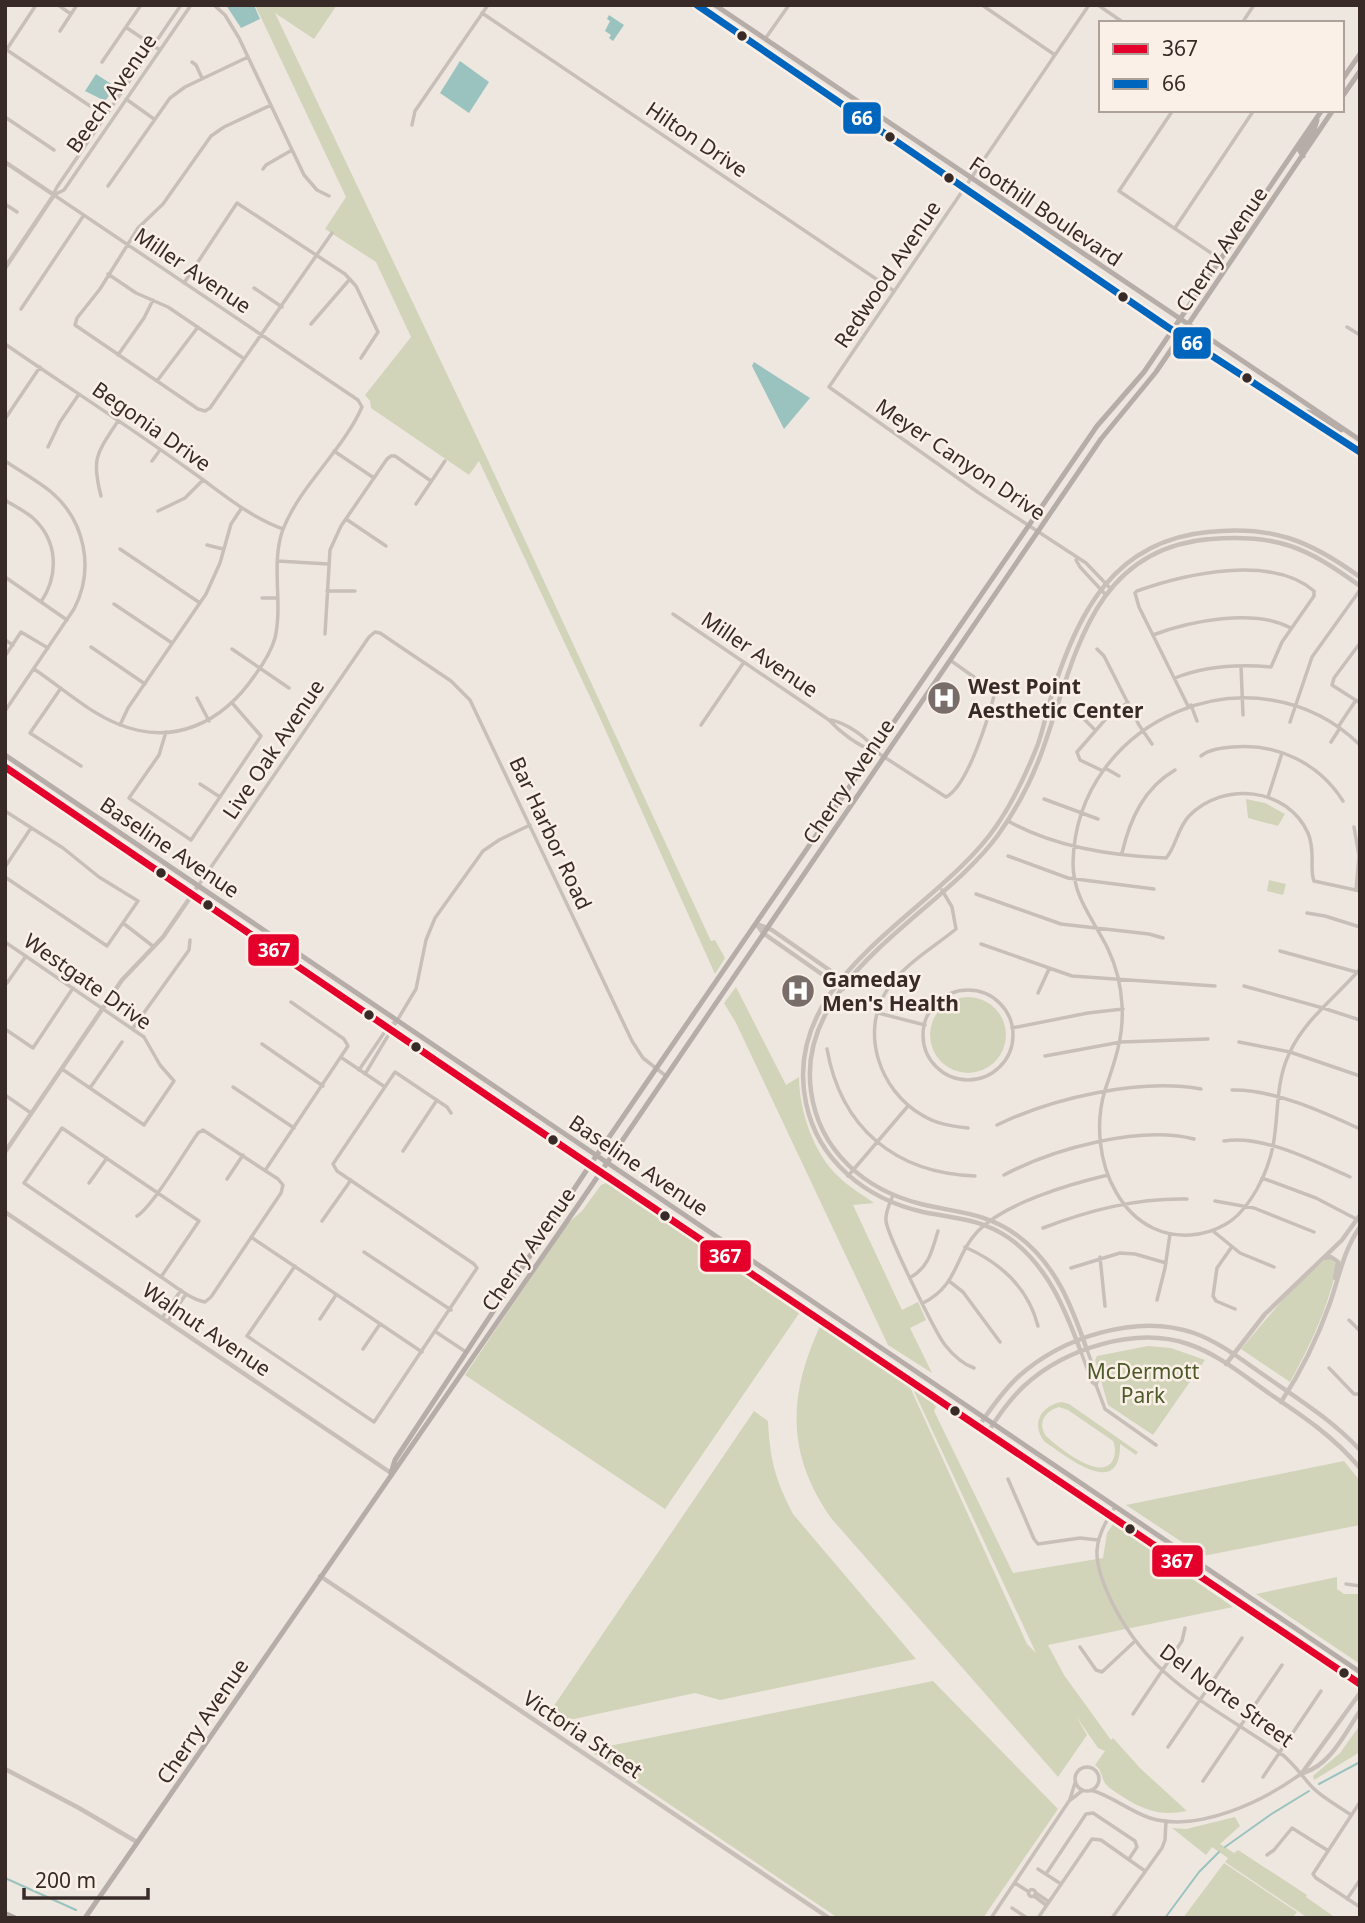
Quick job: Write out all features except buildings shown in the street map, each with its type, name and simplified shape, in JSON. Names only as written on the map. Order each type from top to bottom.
[{"type":"main road","name":"Foothill Boulevard","points":[[697,5],[1181,336],[1360,452]]},
{"type":"main road","name":"Foothill Boulevard","points":[[715,5],[1360,440]]},
{"type":"main road","points":[[1344,77],[1360,54]]},
{"type":"main road","points":[[1344,94],[1360,71]]},
{"type":"main road","name":"Cherry Avenue","points":[[391,1473],[395,1460],[590,1165],[1097,426],[1140,378],[1321,112]]},
{"type":"main road","name":"Cherry Avenue","points":[[85,1918],[666,1076],[1107,430],[1149,381],[1181,336],[1333,112]]},
{"type":"main road","points":[[1303,156],[1300,151],[1314,130],[1317,117]]},
{"type":"main road","points":[[1304,416],[1307,412],[1311,413],[1336,429],[1347,432]]},
{"type":"main road","name":"Baseline Avenue","points":[[5,755],[1360,1672]]},
{"type":"main road","name":"Baseline Avenue","points":[[5,767],[1360,1684]]},
{"type":"street","points":[[36,5],[6,51],[90,106]]},
{"type":"street","points":[[58,5],[71,14]]},
{"type":"street","points":[[60,31],[77,5]]},
{"type":"street","points":[[102,62],[141,5]]},
{"type":"street","name":"Beech Avenue","points":[[6,266],[181,5]]},
{"type":"street","name":"Beech Avenue","points":[[54,195],[64,190],[191,5]]},
{"type":"street","points":[[214,5],[234,29],[310,185],[329,196]]},
{"type":"street","points":[[412,125],[415,111],[488,5]]},
{"type":"street","points":[[765,39],[789,5]]},
{"type":"street","points":[[982,5],[1055,55]]},
{"type":"street","name":"Redwood Avenue","points":[[829,387],[1089,5]]},
{"type":"street","points":[[1098,5],[1121,21]]},
{"type":"street","points":[[1243,21],[1254,5]]},
{"type":"street","name":"Hilton Drive","points":[[482,13],[894,291]]},
{"type":"street","points":[[126,27],[160,50]]},
{"type":"street","points":[[108,186],[175,93],[248,57]]},
{"type":"street","points":[[191,62],[196,65],[202,78]]},
{"type":"street","points":[[126,99],[154,119]]},
{"type":"street","points":[[271,105],[211,136],[163,204],[138,228],[100,289],[77,318],[75,325],[198,409],[205,411],[210,408],[332,233]]},
{"type":"street","points":[[1172,112],[1119,191],[1221,260]]},
{"type":"street","points":[[1175,228],[1253,112]]},
{"type":"street","points":[[5,117],[54,150]]},
{"type":"street","points":[[263,169],[266,164],[292,150]]},
{"type":"street","name":"Miller Avenue","points":[[5,162],[358,400],[362,405],[361,411],[334,450]]},
{"type":"street","points":[[184,283],[237,203],[351,279],[378,332],[360,358]]},
{"type":"street","points":[[5,204],[17,212]]},
{"type":"street","points":[[20,309],[84,215]]},
{"type":"street","points":[[108,274],[136,293],[198,327],[243,358]]},
{"type":"street","points":[[311,324],[351,279]]},
{"type":"street","points":[[254,288],[282,307]]},
{"type":"street","points":[[118,355],[153,300]]},
{"type":"street","points":[[157,381],[198,327]]},
{"type":"street","points":[[1347,327],[1360,335]]},
{"type":"street","name":"Begonia Drive","points":[[5,344],[241,509],[284,529]]},
{"type":"street","points":[[5,419],[40,368]]},
{"type":"street","name":"Meyer Canyon Drive","points":[[829,387],[1028,526],[1086,563],[1110,588]]},
{"type":"street","points":[[48,447],[60,422],[79,394]]},
{"type":"street","points":[[101,496],[95,472],[96,459],[118,421]]},
{"type":"street","points":[[152,461],[160,450]]},
{"type":"street","points":[[34,669],[120,725],[145,732],[166,732],[182,730],[209,720],[233,704],[260,668],[274,639],[277,561],[284,529],[334,450],[374,478]]},
{"type":"street","points":[[325,635],[330,550],[346,519],[374,478],[391,456],[431,481]]},
{"type":"street","points":[[5,460],[50,491],[66,508],[77,527],[85,553],[85,574],[79,601],[5,711]]},
{"type":"street","points":[[416,504],[445,461]]},
{"type":"street","points":[[158,511],[186,498],[203,480]]},
{"type":"street","points":[[5,500],[36,521],[51,545],[54,564],[51,587],[41,602]]},
{"type":"street","points":[[120,725],[200,603],[216,574],[231,524],[241,509]]},
{"type":"street","points":[[346,519],[386,547]]},
{"type":"street","points":[[1080,1340],[1058,1296],[1040,1268],[1011,1239],[985,1225],[890,1202],[848,1176],[818,1138],[809,1115],[803,1084],[808,1038],[818,1012],[837,985],[891,928],[940,888],[977,851],[1002,817],[1030,764],[1070,647],[1085,614],[1105,583],[1133,557],[1163,541],[1193,534],[1233,530],[1262,531],[1296,539],[1318,549],[1360,577]]},
{"type":"street","points":[[1156,1445],[1107,1411],[1102,1404],[1096,1385],[1092,1382],[1065,1294],[1045,1263],[1016,1235],[970,1212],[926,1205],[893,1195],[853,1171],[832,1148],[821,1127],[810,1086],[812,1054],[819,1028],[828,1009],[848,983],[898,931],[976,862],[1008,821],[1042,752],[1072,659],[1088,623],[1105,594],[1133,567],[1162,550],[1189,541],[1264,538],[1294,546],[1320,559],[1360,588],[1312,657],[1290,722]]},
{"type":"street","points":[[207,545],[223,549]]},
{"type":"street","points":[[120,549],[200,603]]},
{"type":"street","name":"Meyer Canyon Drive","points":[[1075,558],[1105,594]]},
{"type":"street","points":[[277,561],[328,564]]},
{"type":"street","points":[[1175,678],[1213,668],[1271,667],[1291,629],[1315,593],[1303,583],[1286,575],[1240,571],[1178,579],[1135,593],[1139,607],[1189,706],[1197,721]]},
{"type":"street","points":[[5,578],[67,620]]},
{"type":"street","points":[[327,591],[355,591]]},
{"type":"street","points":[[262,598],[277,598]]},
{"type":"street","points":[[114,604],[172,643]]},
{"type":"street","name":"Miller Avenue","points":[[673,614],[829,720],[838,722],[871,743],[875,751],[946,797],[955,789],[976,749],[996,692],[950,660]]},
{"type":"street","points":[[1153,635],[1188,624],[1225,619],[1267,620],[1291,629]]},
{"type":"street","points":[[5,656],[21,632],[48,648]]},
{"type":"street","name":"Bar Harbor Road","points":[[375,632],[383,634],[466,694],[478,714],[632,1041],[643,1058],[666,1076]]},
{"type":"street","name":"Live Oak Avenue","points":[[198,886],[375,632]]},
{"type":"street","points":[[5,640],[13,645]]},
{"type":"street","points":[[1331,742],[1358,702],[1332,685],[1334,678],[1359,644]]},
{"type":"street","points":[[91,647],[145,684]]},
{"type":"street","points":[[232,649],[289,688]]},
{"type":"street","points":[[1097,649],[1104,656],[1152,744]]},
{"type":"street","points":[[701,725],[744,662]]},
{"type":"street","points":[[1241,666],[1243,715]]},
{"type":"street","points":[[61,688],[30,733],[81,766]]},
{"type":"street","points":[[1359,972],[1322,1008],[1283,1066],[1273,1147],[1262,1178],[1247,1206],[1232,1220],[1213,1231],[1195,1235],[1170,1234],[1143,1223],[1123,1203],[1108,1175],[1101,1142],[1100,1114],[1121,1042],[1123,1009],[1119,979],[1108,950],[1082,905],[1074,879],[1074,847],[1082,814],[1104,770],[1120,750],[1164,716],[1189,706],[1242,697],[1295,705],[1339,728],[1360,745]]},
{"type":"street","points":[[197,698],[209,720]]},
{"type":"street","points":[[1119,776],[1080,760],[1076,755],[1096,730],[1128,702]]},
{"type":"street","points":[[166,732],[159,755],[129,798],[191,840],[261,736],[233,704]]},
{"type":"street","points":[[1075,706],[1077,712],[1096,730]]},
{"type":"street","points":[[1201,756],[1216,750],[1241,747],[1259,747],[1282,752],[1317,771],[1343,801]]},
{"type":"street","points":[[1268,797],[1282,752]]},
{"type":"street","points":[[1122,853],[1132,821],[1143,800],[1158,782],[1175,770]]},
{"type":"street","points":[[200,784],[220,797]]},
{"type":"street","points":[[1002,817],[1025,830],[1074,847],[1166,858],[1183,823],[1203,805],[1219,797],[1237,793],[1268,797],[1288,808],[1304,826],[1313,848],[1314,881],[1358,890],[1359,856],[1354,827]]},
{"type":"street","points":[[1044,799],[1098,819]]},
{"type":"street","points":[[5,811],[138,901],[107,946],[5,877]]},
{"type":"street","points":[[360,1067],[397,1021],[418,984],[426,940],[435,918],[483,851],[530,825]]},
{"type":"street","points":[[5,867],[31,828]]},
{"type":"street","points":[[1008,856],[1074,879],[1154,889]]},
{"type":"street","points":[[5,1152],[102,1009],[198,886]]},
{"type":"street","points":[[940,888],[952,907],[956,929],[893,982],[877,1013],[875,1040],[881,1066],[893,1090],[908,1105],[937,1122],[968,1128]]},
{"type":"street","points":[[976,894],[1051,921],[1163,938]]},
{"type":"street","points":[[1307,913],[1360,927]]},
{"type":"street","points":[[123,923],[153,947]]},
{"type":"street","points":[[757,924],[767,927],[848,983]]},
{"type":"street","points":[[757,924],[763,933],[843,989]]},
{"type":"street","points":[[133,1029],[189,950],[190,940]]},
{"type":"street","name":"Westgate Drive","points":[[5,942],[145,1037],[160,1065],[174,1081],[144,1125],[90,1088]]},
{"type":"street","points":[[981,944],[1078,977],[1215,986]]},
{"type":"street","points":[[1280,951],[1359,972]]},
{"type":"street","points":[[7,983],[26,956]]},
{"type":"street","points":[[1038,993],[1049,969]]},
{"type":"street","points":[[1244,986],[1360,1020]]},
{"type":"street","points":[[5,1029],[33,1048],[73,988]]},
{"type":"street","points":[[971,990],[987,994],[999,1002],[1008,1014],[1012,1028],[1011,1046],[1003,1063],[987,1075],[968,1079],[947,1074],[933,1062],[924,1042],[925,1025],[930,1012],[942,999],[955,992],[971,990]]},
{"type":"street","points":[[265,1170],[342,1058],[348,1044],[291,1002]]},
{"type":"street","points":[[1012,1028],[1123,1009]]},
{"type":"street","points":[[877,1013],[925,1025]]},
{"type":"street","points":[[365,1073],[391,1029]]},
{"type":"street","points":[[1045,1056],[1121,1042],[1208,1039]]},
{"type":"street","points":[[62,1069],[90,1088],[122,1042]]},
{"type":"street","points":[[1239,1042],[1290,1052],[1360,1076]]},
{"type":"street","points":[[262,1044],[323,1086]]},
{"type":"street","points":[[827,1049],[835,1081],[844,1102],[858,1123],[877,1142],[900,1158],[920,1167],[946,1174],[975,1176]]},
{"type":"street","points":[[342,1058],[360,1067],[385,1087]]},
{"type":"street","points":[[295,1266],[247,1336],[374,1422],[477,1268],[351,1180],[334,1166],[335,1161],[395,1072],[447,1107],[451,1113]]},
{"type":"street","points":[[233,1087],[294,1128]]},
{"type":"street","points":[[997,1125],[1046,1105],[1105,1092],[1150,1087],[1201,1090]]},
{"type":"street","points":[[1232,1090],[1277,1098],[1321,1111],[1360,1129]]},
{"type":"street","points":[[5,1095],[31,1113]]},
{"type":"street","points":[[403,1151],[437,1100]]},
{"type":"street","points":[[848,1176],[908,1105]]},
{"type":"street","points":[[137,1216],[142,1214],[158,1192],[198,1133],[203,1130],[265,1170],[283,1185],[282,1192],[211,1297],[205,1302],[199,1301],[181,1290],[24,1183],[62,1128],[158,1192],[199,1221],[162,1277]]},
{"type":"street","points":[[1004,1175],[1044,1156],[1101,1142],[1145,1136],[1182,1135],[1194,1139]]},
{"type":"street","points":[[1224,1141],[1244,1140],[1273,1147],[1310,1159],[1350,1177]]},
{"type":"street","points":[[227,1178],[243,1155]]},
{"type":"street","points":[[89,1183],[107,1158]]},
{"type":"street","points":[[923,1303],[940,1292],[950,1281],[965,1247],[985,1225],[1045,1193],[1108,1175]]},
{"type":"street","points":[[1226,1364],[1265,1314],[1342,1240],[1359,1218],[1262,1178]]},
{"type":"street","points":[[322,1221],[351,1180]]},
{"type":"street","points":[[893,1195],[886,1223],[923,1303],[947,1348],[963,1363],[974,1368]]},
{"type":"street","points":[[1042,1228],[1082,1213],[1123,1203],[1161,1198],[1187,1199]]},
{"type":"street","points":[[1215,1200],[1247,1206],[1314,1232]]},
{"type":"street","name":"Walnut Avenue","points":[[5,1212],[391,1473]]},
{"type":"street","points":[[1281,1402],[1315,1338],[1347,1251],[1360,1227]]},
{"type":"street","points":[[911,1277],[919,1273],[927,1262],[938,1231]]},
{"type":"street","points":[[1213,1231],[1231,1248],[1274,1267]]},
{"type":"street","points":[[1157,1300],[1170,1234]]},
{"type":"street","points":[[251,1237],[422,1352]]},
{"type":"street","points":[[965,1247],[985,1257],[1011,1276],[1031,1305],[1038,1326]]},
{"type":"street","points":[[1231,1248],[1217,1268],[1213,1296],[1216,1301],[1235,1309]]},
{"type":"street","points":[[364,1252],[451,1310]]},
{"type":"street","points":[[1071,1268],[1100,1257],[1130,1253],[1166,1263]]},
{"type":"street","points":[[1100,1257],[1105,1306]]},
{"type":"street","points":[[1323,1258],[1331,1257],[1338,1262],[1335,1286]]},
{"type":"street","points":[[950,1281],[963,1292],[1000,1342]]},
{"type":"street","points":[[165,1319],[181,1290]]},
{"type":"street","points":[[165,1319],[186,1293]]},
{"type":"street","points":[[320,1319],[337,1295]]},
{"type":"street","points":[[1349,1320],[1360,1331]]},
{"type":"street","points":[[363,1349],[380,1324]]},
{"type":"street","points":[[979,1426],[1003,1393],[1022,1373],[1051,1353],[1080,1340],[1120,1329],[1164,1327],[1196,1334],[1233,1355],[1327,1419],[1360,1450]]},
{"type":"street","points":[[436,1332],[466,1352]]},
{"type":"street","points":[[988,1432],[1014,1396],[1034,1377],[1056,1363],[1084,1351],[1133,1339],[1165,1338],[1199,1348],[1226,1364],[1326,1433],[1360,1468]]},
{"type":"street","points":[[1329,1368],[1358,1395]]},
{"type":"street","points":[[1007,1479],[1035,1542],[1041,1544],[1073,1538],[1098,1539]]},
{"type":"street","name":"Del Norte Street","points":[[1115,1507],[1098,1539],[1096,1559],[1116,1612],[1135,1642],[1162,1671],[1280,1753],[1302,1773],[1311,1786],[1351,1815]]},
{"type":"street","name":"Victoria Street","points":[[320,1576],[829,1918]]},
{"type":"street","points":[[1346,1584],[1359,1585]]},
{"type":"street","points":[[1133,1714],[1184,1638],[1185,1628]]},
{"type":"street","points":[[1168,1746],[1242,1637]]},
{"type":"street","points":[[1080,1647],[1096,1670],[1102,1672],[1135,1642]]},
{"type":"street","points":[[1203,1781],[1282,1665]]},
{"type":"street","points":[[1264,1777],[1321,1691]]},
{"type":"street","points":[[1302,1773],[1360,1693]]},
{"type":"street","points":[[1069,1801],[1083,1790],[1091,1790],[1107,1795],[1137,1813],[1166,1821],[1201,1818],[1236,1809],[1261,1799],[1302,1773],[1313,1770],[1327,1758],[1360,1711]]},
{"type":"street","points":[[991,1918],[1069,1801],[1077,1772],[1086,1767],[1093,1768],[1098,1773],[1098,1783],[1107,1795]]},
{"type":"street","points":[[5,1769],[90,1813],[137,1842]]},
{"type":"street","points":[[1076,1782],[1083,1790]]},
{"type":"street","points":[[1091,1790],[1098,1783]]},
{"type":"street","points":[[1360,1802],[1314,1874],[1360,1907]]},
{"type":"street","points":[[1046,1874],[1086,1814],[1093,1813],[1135,1841],[1137,1847],[1129,1859]]},
{"type":"street","points":[[1112,1918],[1165,1840],[1166,1821]]},
{"type":"street","points":[[1267,1855],[1292,1828],[1327,1850]]},
{"type":"street","points":[[1038,1918],[1092,1839],[1101,1840],[1145,1871]]},
{"type":"street","points":[[1038,1869],[1061,1884]]},
{"type":"street","points":[[1347,1899],[1360,1880]]},
{"type":"street","points":[[1015,1882],[1029,1892],[1033,1890],[1035,1895],[1048,1903]]},
{"type":"street","points":[[1012,1908],[1027,1918]]},
{"type":"street","points":[[1016,1918],[1019,1913]]},
{"type":"green space","points":[[255,5],[337,5],[314,39],[275,13],[485,454],[711,941],[715,940],[725,958],[715,974],[599,716],[479,461],[469,475],[371,408],[365,395],[411,337],[376,262],[325,229],[346,197]]},
{"type":"green space","points":[[1246,799],[1265,803],[1285,814],[1278,826],[1248,818]]},
{"type":"green space","points":[[1269,880],[1286,884],[1283,895],[1267,891]]},
{"type":"green space","points":[[736,987],[786,1085],[799,1077],[805,1117],[822,1157],[843,1181],[874,1203],[853,1205],[902,1310],[918,1302],[926,1320],[910,1328],[932,1373],[888,1345],[736,1023],[724,1003]]},
{"type":"green space","points":[[968,997],[982,1000],[995,1008],[1003,1021],[1006,1035],[1003,1049],[995,1062],[982,1070],[968,1073],[954,1070],[941,1062],[933,1049],[930,1035],[933,1021],[941,1008],[954,1000]]},
{"type":"green space","points":[[606,1183],[800,1312],[665,1509],[465,1375],[568,1223],[582,1211],[601,1185]]},
{"type":"green space","points":[[1330,1259],[1337,1265],[1329,1296],[1312,1340],[1290,1382],[1241,1349],[1290,1291],[1325,1260]]},
{"type":"green space","points":[[820,1326],[909,1385],[1027,1644],[1036,1653],[912,1387],[930,1398],[936,1407],[934,1411],[1013,1573],[1103,1558],[1107,1533],[1113,1524],[1233,1607],[1048,1645],[1064,1675],[1111,1740],[1113,1738],[1140,1768],[1187,1811],[1169,1813],[1146,1809],[1109,1787],[1095,1765],[1105,1751],[1098,1748],[1076,1716],[1087,1735],[1058,1777],[831,1518],[816,1494],[806,1470],[799,1447],[797,1424],[802,1376]]},
{"type":"green space","name":"McDermott Park","points":[[1148,1346],[1171,1348],[1205,1360],[1153,1435],[1108,1405],[1095,1360],[1097,1356]]},
{"type":"green space","points":[[1055,1404],[1069,1404],[1138,1452],[1136,1455],[1120,1444],[1118,1461],[1112,1470],[1102,1472],[1078,1464],[1045,1442],[1038,1429],[1043,1411]],"holes":[[[1059,1407],[1068,1410],[1113,1441],[1115,1452],[1111,1463],[1105,1467],[1087,1464],[1068,1454],[1046,1436],[1042,1427],[1046,1415]]]},
{"type":"green space","points":[[754,1411],[768,1421],[775,1469],[793,1514],[916,1659],[720,1700],[695,1693],[555,1723],[547,1716]]},
{"type":"green space","points":[[1344,1461],[1360,1481],[1360,1525],[1203,1556],[1126,1505]]},
{"type":"green space","points":[[1337,1577],[1337,1589],[1344,1594],[1360,1594],[1360,1664],[1256,1594]]},
{"type":"green space","points":[[933,1681],[1058,1809],[983,1918],[838,1918],[589,1750]]},
{"type":"green space","points":[[1360,1725],[1360,1752],[1314,1780],[1313,1776],[1340,1753]]},
{"type":"green space","points":[[1235,1817],[1240,1826],[1220,1844],[1234,1853],[1238,1850],[1307,1895],[1306,1897],[1336,1918],[1308,1918],[1225,1862],[1228,1858],[1212,1847],[1206,1855],[1172,1828],[1186,1829]]},
{"type":"green space","points":[[1224,1863],[1297,1912],[1292,1918],[1183,1918]]},
{"type":"water","points":[[226,5],[254,5],[260,19],[241,28]]},
{"type":"water","points":[[609,15],[624,25],[613,41],[609,38],[611,35],[605,31],[610,21],[607,19]]},
{"type":"water","points":[[460,61],[489,82],[469,113],[440,93]]},
{"type":"water","points":[[96,74],[116,87],[105,101],[85,91]]},
{"type":"water","points":[[754,362],[810,398],[784,429],[752,366]]},
{"type":"waterway","points":[[1319,1784],[1360,1762]]},
{"type":"waterway","points":[[1225,1847],[1309,1791]]},
{"type":"waterway","points":[[1165,1918],[1199,1872],[1219,1852]]},
{"type":"waterway","points":[[5,1878],[76,1910]]},
{"type":"transit line","name":"66","points":[[697,5],[1166,326],[1360,452]]},
{"type":"transit line","name":"367","points":[[5,767],[1360,1684]]},
{"type":"place","name":"West Point Aesthetic Center","points":[[944,698]]},
{"type":"place","name":"Gameday Men's Health","points":[[798,991]]}]
